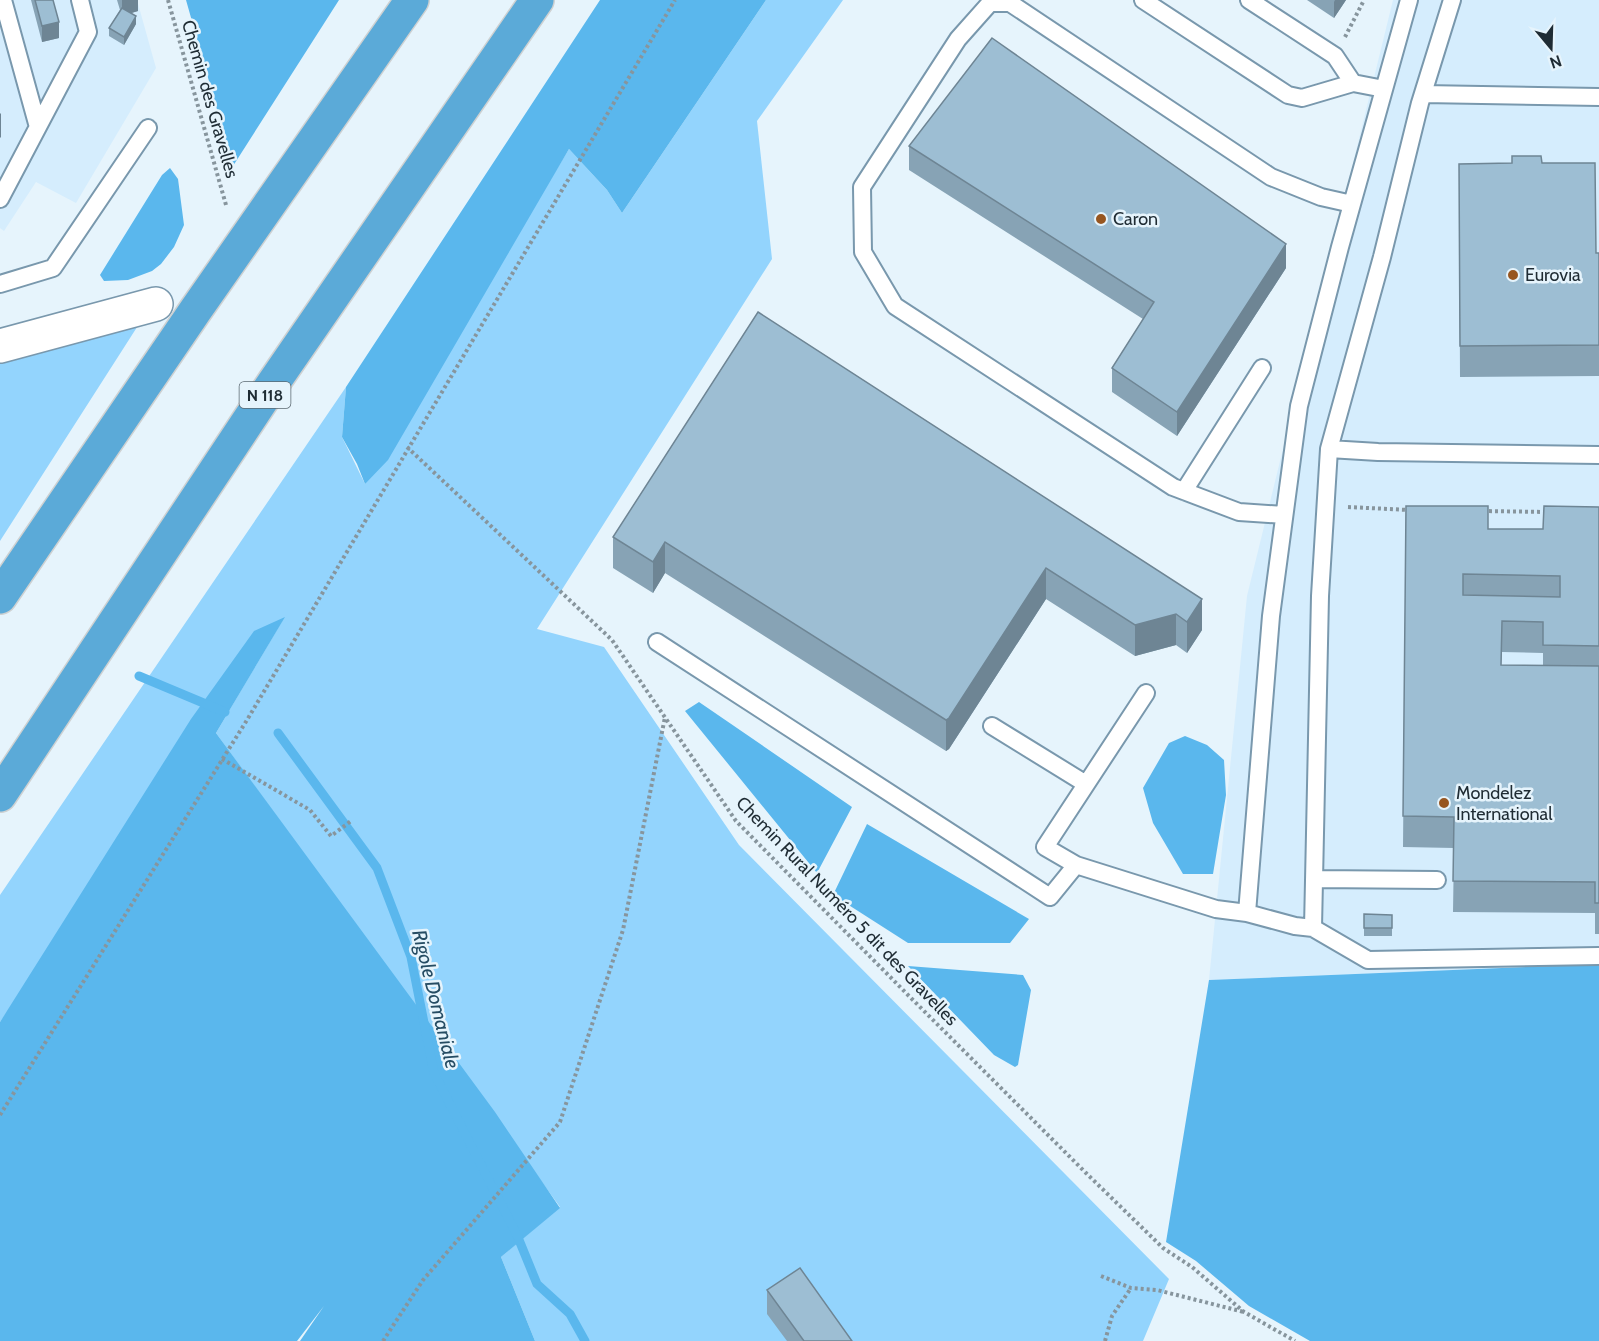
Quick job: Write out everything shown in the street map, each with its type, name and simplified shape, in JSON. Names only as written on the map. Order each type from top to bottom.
[{"type":"highway","points":[[0,597],[195,311],[412,0]]},
{"type":"highway","name":"N 118","points":[[0,795],[268,392],[537,0]]},
{"type":"street","points":[[0,346],[156,304]]},
{"type":"lane","points":[[3,0],[38,127]]},
{"type":"lane","points":[[0,199],[88,32],[80,0]]},
{"type":"lane","points":[[1143,0],[1288,95],[1302,98],[1353,83],[1384,89]]},
{"type":"lane","points":[[1249,0],[1335,56],[1353,83]]},
{"type":"lane","points":[[1247,913],[1271,616],[1299,406],[1409,0]]},
{"type":"lane","points":[[1313,928],[1320,596],[1329,449],[1382,256],[1423,94],[1452,0]]},
{"type":"lane","points":[[1284,514],[1239,512],[1173,487],[895,306],[863,252],[862,188],[958,39],[990,3],[1010,3],[1271,177],[1321,197],[1352,204]]},
{"type":"lane","points":[[1423,94],[1599,97]]},
{"type":"lane","points":[[0,284],[53,268],[148,128]]},
{"type":"lane","points":[[1184,491],[1262,368]]},
{"type":"lane","points":[[1329,449],[1378,452],[1599,455]]},
{"type":"lane","points":[[657,642],[1050,897],[1076,865]]},
{"type":"lane","points":[[1146,693],[1045,847],[1076,865],[1216,909],[1247,913],[1295,926],[1313,928],[1368,960],[1599,956]]},
{"type":"lane","points":[[992,726],[1086,784]]},
{"type":"lane","points":[[1314,879],[1437,880]]},
{"type":"path","name":"Chemin des Gravelles","points":[[168,0],[226,205]]},
{"type":"path","points":[[0,1115],[222,759],[675,0]]},
{"type":"path","points":[[1335,56],[1364,0]]},
{"type":"path","name":"Chemin Rural Numéro 5 dit des Gravelles","points":[[407,447],[612,640],[736,821],[1163,1248],[1192,1267],[1244,1312]]},
{"type":"path","points":[[1325,505],[1413,510]]},
{"type":"path","points":[[1483,511],[1552,513]]},
{"type":"path","points":[[383,1341],[423,1280],[560,1122],[623,930],[665,717]]},
{"type":"path","points":[[222,759],[310,810],[331,836],[351,821]]},
{"type":"path","points":[[1101,1276],[1131,1287],[1157,1290],[1244,1312],[1295,1341]]},
{"type":"path","points":[[1105,1341],[1112,1316],[1131,1287]]},
{"type":"shaded area","points":[[0,0],[137,0],[156,68],[76,203],[36,182],[4,231],[0,228]]},
{"type":"shaded area","points":[[186,0],[339,0],[233,166]]},
{"type":"shaded area","points":[[600,0],[766,0],[622,213],[607,190],[569,149],[388,460],[365,484],[342,437],[346,387]]},
{"type":"shaded area","points":[[766,0],[843,0],[757,121],[772,259],[537,629],[604,647],[739,845],[1169,1279],[1143,1341],[535,1341],[501,1257],[560,1207],[216,733],[284,618],[0,1022],[0,895],[346,387],[342,437],[365,484],[569,149],[607,190],[622,213]]},
{"type":"shaded area","points":[[1393,0],[1599,0],[1599,964],[1209,980],[1247,596]]},
{"type":"shaded area","points":[[170,168],[178,179],[184,225],[174,247],[161,264],[152,271],[128,280],[104,281],[100,275],[162,175]]},
{"type":"shaded area","points":[[148,310],[0,541],[0,351]]},
{"type":"shaded area","points":[[285,617],[216,733],[495,1112],[560,1208],[501,1257],[535,1341],[300,1341],[324,1306],[297,1341],[0,1341],[0,1022],[191,719],[254,631]]},
{"type":"shaded area","points":[[699,702],[852,807],[817,873],[685,711]]},
{"type":"shaded area","points":[[1185,736],[1207,745],[1224,760],[1226,795],[1213,874],[1183,874],[1153,823],[1143,788],[1169,743]]},
{"type":"shaded area","points":[[867,824],[1029,919],[1010,943],[908,943],[833,895]]},
{"type":"shaded area","points":[[1599,964],[1599,1341],[1310,1341],[1249,1306],[1196,1261],[1166,1242],[1209,980]]},
{"type":"shaded area","points":[[908,966],[1023,975],[1031,990],[1018,1065],[1015,1067],[994,1055]]},
{"type":"building","points":[[35,0],[53,0],[59,22],[42,26]]},
{"type":"building","points":[[122,8],[136,16],[124,37],[109,28]]},
{"type":"building","name":"Caron","points":[[992,38],[1286,244],[1177,412],[1112,368],[1154,302],[909,146]]},
{"type":"building","points":[[1512,156],[1541,156],[1542,163],[1595,163],[1596,253],[1599,253],[1599,345],[1460,346],[1459,164],[1512,163]]},
{"type":"building","points":[[758,312],[1202,599],[1187,622],[1176,614],[1135,625],[1046,568],[946,720],[665,542],[653,562],[613,537]]},
{"type":"building","points":[[1406,506],[1488,506],[1488,529],[1543,529],[1544,506],[1599,507],[1599,646],[1543,645],[1543,622],[1502,621],[1501,665],[1599,666],[1599,903],[1595,903],[1595,882],[1453,881],[1454,817],[1403,816]],"holes":[[[1463,574],[1560,576],[1560,597],[1463,595]]]},
{"type":"building","points":[[1364,914],[1392,915],[1392,928],[1364,928]]},
{"type":"building","points":[[800,1268],[852,1341],[804,1341],[767,1290]]},
{"type":"waterway","name":"Rigole Domaniale","points":[[139,676],[225,712]]},
{"type":"waterway","name":"Rigole Domaniale","points":[[278,733],[377,868],[411,957],[434,1073],[517,1235],[537,1284],[570,1314],[585,1341]]},
{"type":"place","name":"Caron","points":[[1101,219]]},
{"type":"place","name":"Eurovia","points":[[1513,275]]},
{"type":"place","name":"Mondelez International","points":[[1444,803]]}]
